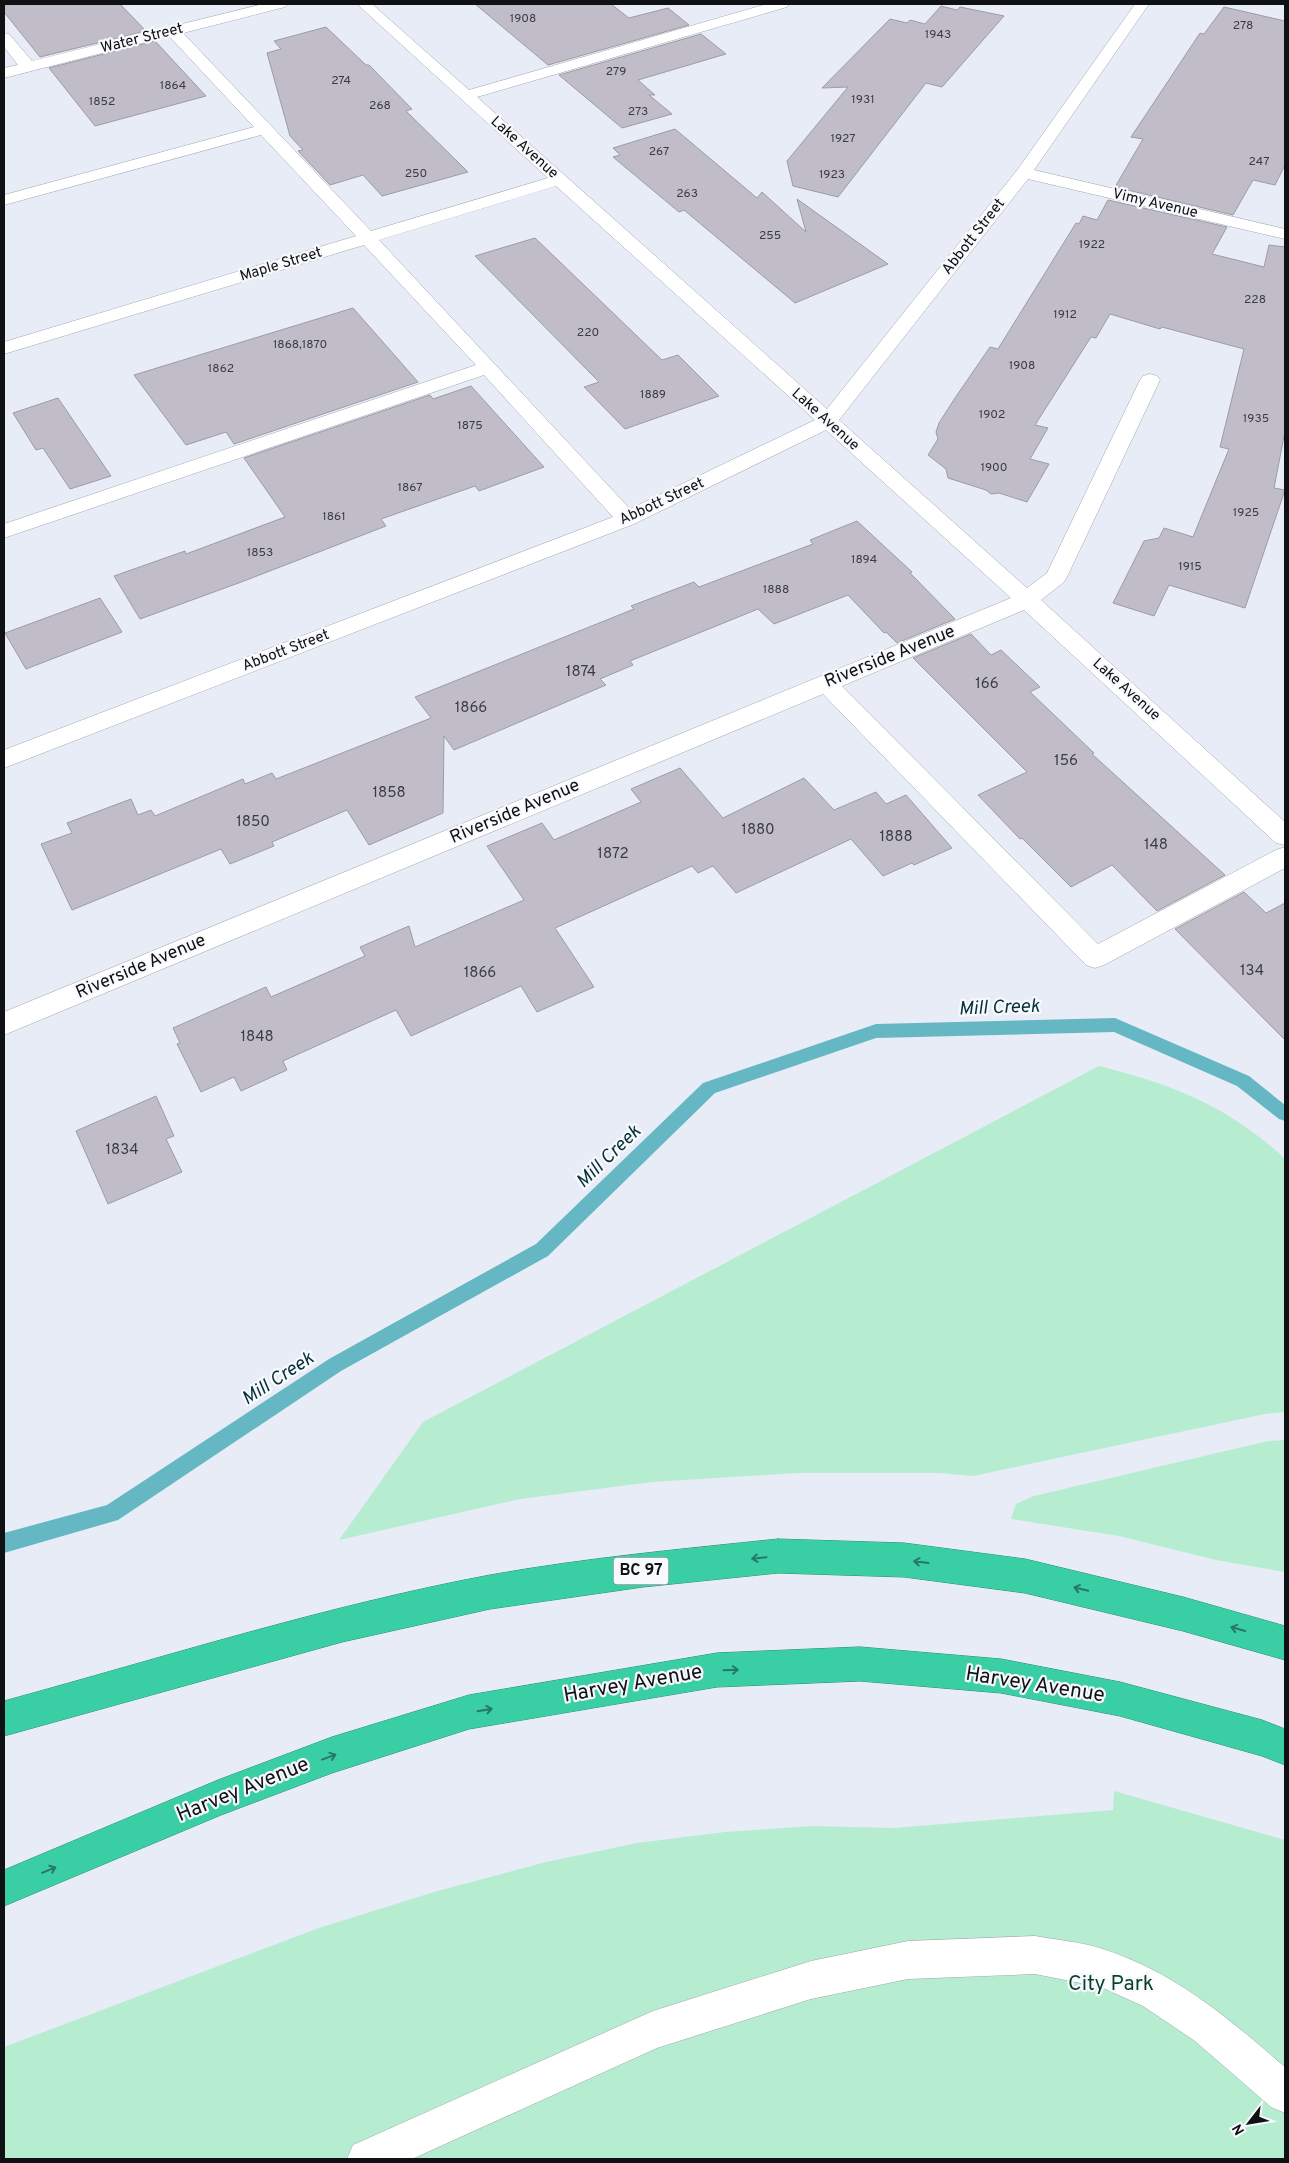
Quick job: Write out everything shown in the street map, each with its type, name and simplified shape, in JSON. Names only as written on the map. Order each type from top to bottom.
[{"type":"highway","name":"BC 97","points":[[4,1719],[342,1625],[490,1592],[643,1570],[778,1556],[904,1560],[1025,1576],[1183,1614],[1285,1643]]},
{"type":"highway","name":"Harvey Avenue","points":[[4,1888],[218,1798],[323,1759],[469,1712],[717,1670],[860,1664],[1000,1676],[1120,1699],[1262,1738],[1285,1747]]},
{"type":"street","name":"Water Street","points":[[4,73],[280,4]]},
{"type":"street","name":"Lake Avenue","points":[[364,4],[827,422],[1280,822]]},
{"type":"street","points":[[465,96],[782,4]]},
{"type":"street","name":"Abbott Street","points":[[4,759],[627,519],[827,422],[1024,173],[1142,4]]},
{"type":"street","points":[[173,31],[368,238],[627,519]]},
{"type":"street","points":[[4,37],[28,67]]},
{"type":"street","points":[[4,200],[265,129]]},
{"type":"street","name":"Vimy Avenue","points":[[1024,173],[1285,234]]},
{"type":"street","name":"Maple Street","points":[[4,348],[559,180]]},
{"type":"street","points":[[4,531],[488,367]]},
{"type":"street","name":"Riverside Avenue","points":[[4,1024],[1027,600],[1056,577],[1150,380]]},
{"type":"street","points":[[826,683],[1095,958],[1285,857]]},
{"type":"street","points":[[367,2159],[653,2030],[811,1980],[908,1960],[1035,1955],[1102,1968],[1157,1992],[1209,2027],[1274,2082],[1285,2115]]},
{"type":"green space","points":[[1099,1066],[1151,1081],[1221,1111],[1243,1125],[1285,1159],[1285,1412],[1265,1414],[973,1476],[940,1473],[797,1473],[652,1482],[520,1499],[339,1540],[423,1422]]},
{"type":"green space","points":[[1285,1440],[1285,1572],[1216,1560],[1119,1536],[1011,1519],[1016,1504],[1034,1496],[1268,1441]]},
{"type":"green space","name":"City Park","points":[[1114,1791],[1285,1840],[1285,2159],[4,2159],[4,2047],[319,1928],[434,1892],[546,1862],[637,1843],[725,1832],[811,1826],[894,1828],[1113,1810]]},
{"type":"building","points":[[4,4],[120,4],[146,31],[40,57],[4,12]]},
{"type":"building","points":[[475,4],[611,4],[629,18],[668,8],[689,25],[548,65]]},
{"type":"building","points":[[941,6],[957,10],[960,7],[1004,16],[942,87],[926,83],[838,197],[793,186],[787,161],[848,87],[822,88],[890,19],[907,23],[910,20],[925,24]]},
{"type":"building","points":[[1224,7],[1285,21],[1285,165],[1275,185],[1253,180],[1233,215],[1115,187],[1143,139],[1131,137],[1200,33],[1204,34]]},
{"type":"building","points":[[326,27],[366,65],[369,65],[412,109],[406,111],[468,172],[382,196],[363,175],[330,185],[298,151],[303,150],[290,136],[267,53],[281,49],[274,41]]},
{"type":"building","points":[[701,34],[726,54],[638,80],[655,95],[649,95],[672,114],[622,128],[559,75]]},
{"type":"building","points":[[155,41],[206,96],[95,126],[49,68]]},
{"type":"building","points":[[675,129],[757,198],[762,192],[806,232],[797,199],[888,264],[795,303],[684,210],[679,212],[613,157],[620,155],[613,148]]},
{"type":"building","points":[[1108,200],[1227,227],[1212,254],[1264,267],[1269,245],[1285,247],[1285,431],[1274,488],[1285,490],[1245,608],[1169,585],[1154,616],[1113,603],[1144,541],[1159,538],[1164,528],[1193,537],[1229,449],[1220,447],[1244,349],[1162,327],[1160,329],[1110,314],[1096,338],[1091,337],[1035,425],[1048,428],[1030,459],[1049,464],[1027,502],[999,493],[991,494],[986,490],[948,478],[946,469],[928,455],[938,439],[936,432],[939,423],[990,347],[998,349],[1076,223],[1079,224],[1083,216],[1097,220]]},
{"type":"building","points":[[535,238],[662,360],[678,355],[719,396],[625,429],[584,387],[599,382],[475,256]]},
{"type":"building","points":[[353,308],[418,382],[234,444],[226,432],[186,445],[134,375]]},
{"type":"building","points":[[471,386],[544,467],[479,491],[475,486],[381,519],[386,526],[140,619],[114,576],[185,551],[186,554],[285,517],[244,458],[430,395],[433,399]]},
{"type":"building","points":[[58,398],[111,476],[70,489],[43,448],[36,450],[13,413]]},
{"type":"building","points":[[857,521],[912,572],[910,573],[955,619],[897,643],[886,632],[884,633],[848,595],[774,624],[758,609],[630,661],[633,665],[600,679],[606,685],[454,750],[444,736],[443,813],[369,845],[347,810],[272,842],[274,846],[230,864],[221,849],[72,910],[41,844],[72,833],[67,823],[131,799],[138,815],[151,810],[155,816],[243,779],[245,784],[272,773],[276,779],[431,718],[415,697],[634,609],[631,606],[694,582],[699,587],[813,544],[810,540]]},
{"type":"building","points":[[100,598],[122,632],[26,669],[5,633]]},
{"type":"building","points":[[971,634],[991,655],[1001,650],[1040,687],[1030,692],[1094,753],[1092,754],[1225,875],[1157,911],[1112,865],[1071,887],[1022,838],[1020,839],[978,795],[1027,772],[913,658]]},
{"type":"building","points":[[680,768],[723,818],[804,778],[834,810],[876,792],[886,804],[906,795],[952,848],[883,876],[851,839],[736,893],[713,866],[698,873],[692,866],[555,928],[594,987],[537,1012],[521,986],[411,1036],[396,1010],[283,1061],[287,1070],[241,1091],[234,1077],[201,1092],[177,1044],[180,1043],[173,1028],[266,987],[271,997],[365,956],[360,947],[409,926],[415,947],[524,900],[487,846],[542,823],[554,840],[641,802],[631,789]]},
{"type":"building","points":[[1244,892],[1266,913],[1285,903],[1285,1040],[1175,929]]},
{"type":"building","points":[[156,1096],[174,1136],[166,1139],[182,1172],[108,1204],[76,1131]]},
{"type":"waterway","name":"Mill Creek","points":[[4,1543],[111,1513],[335,1365],[542,1250],[709,1088],[876,1031],[1115,1025],[1243,1081],[1285,1114]]}]
